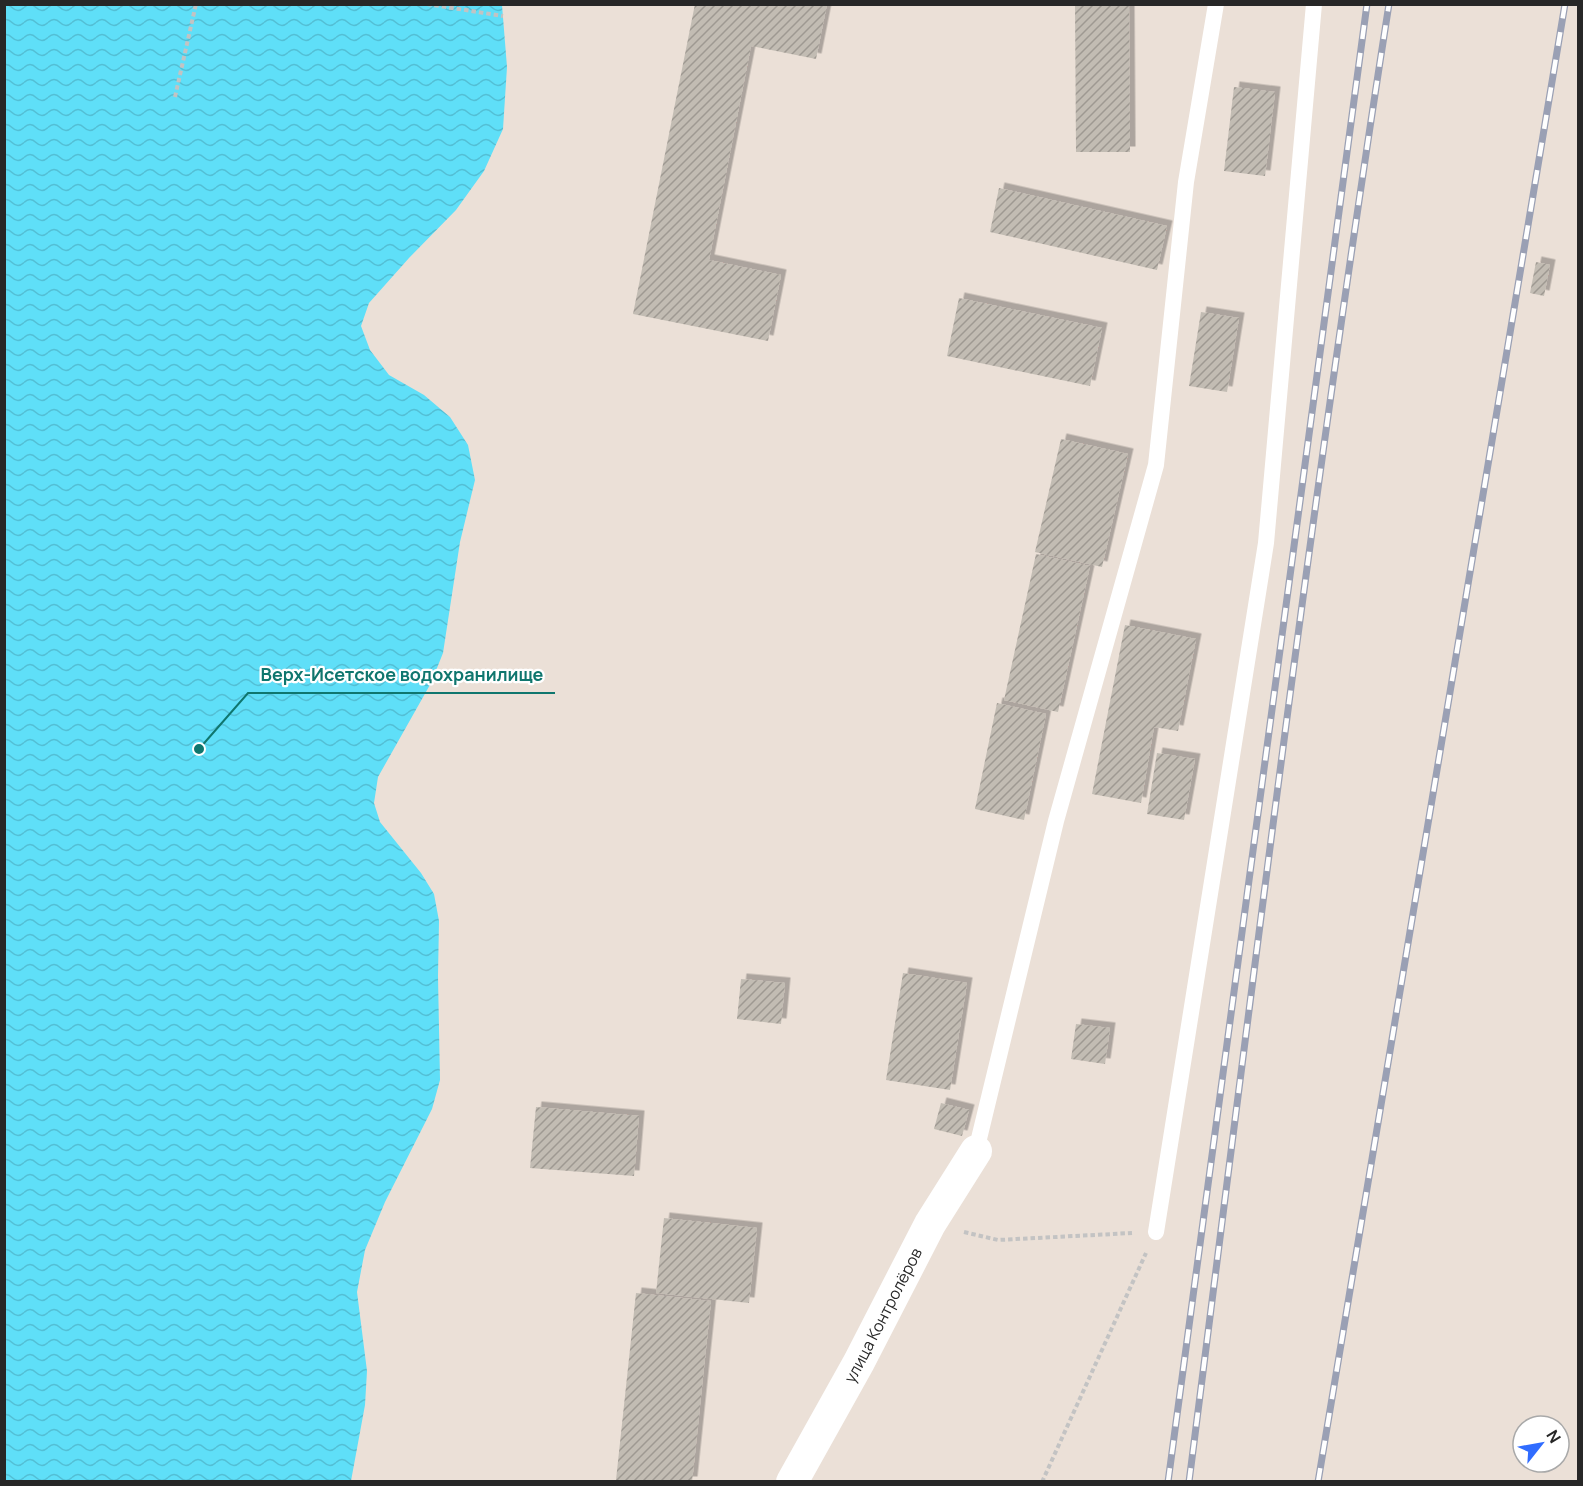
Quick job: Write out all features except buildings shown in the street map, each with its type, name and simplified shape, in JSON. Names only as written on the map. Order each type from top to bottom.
[{"type":"street","name":"улица Контролёров","points":[[792,1482],[930,1224],[976,1150]]},
{"type":"lane","points":[[976,1150],[1056,820],[1156,465],[1186,182],[1216,4]]},
{"type":"lane","points":[[1156,1232],[1266,543],[1314,4]]},
{"type":"path","points":[[175,98],[196,4]]},
{"type":"path","points":[[427,4],[503,16]]},
{"type":"path","points":[[930,1224],[998,1240],[1156,1232],[1042,1482]]},
{"type":"water","points":[[5,4],[502,5],[507,67],[503,129],[484,171],[456,210],[369,303],[361,326],[370,350],[389,375],[424,395],[450,417],[468,445],[475,480],[460,542],[443,653],[431,683],[378,777],[374,803],[380,822],[421,873],[434,894],[439,921],[440,1080],[432,1109],[385,1202],[365,1250],[357,1292],[367,1371],[365,1405],[351,1481],[5,1481]]},
{"type":"railway","points":[[1168,1482],[1367,4]]},
{"type":"railway","points":[[1189,1482],[1308,557],[1389,4]]},
{"type":"railway","points":[[1318,1482],[1565,4]]},
{"type":"place","name":"Верх-Исетское водохранилище","points":[[199,749]]}]
